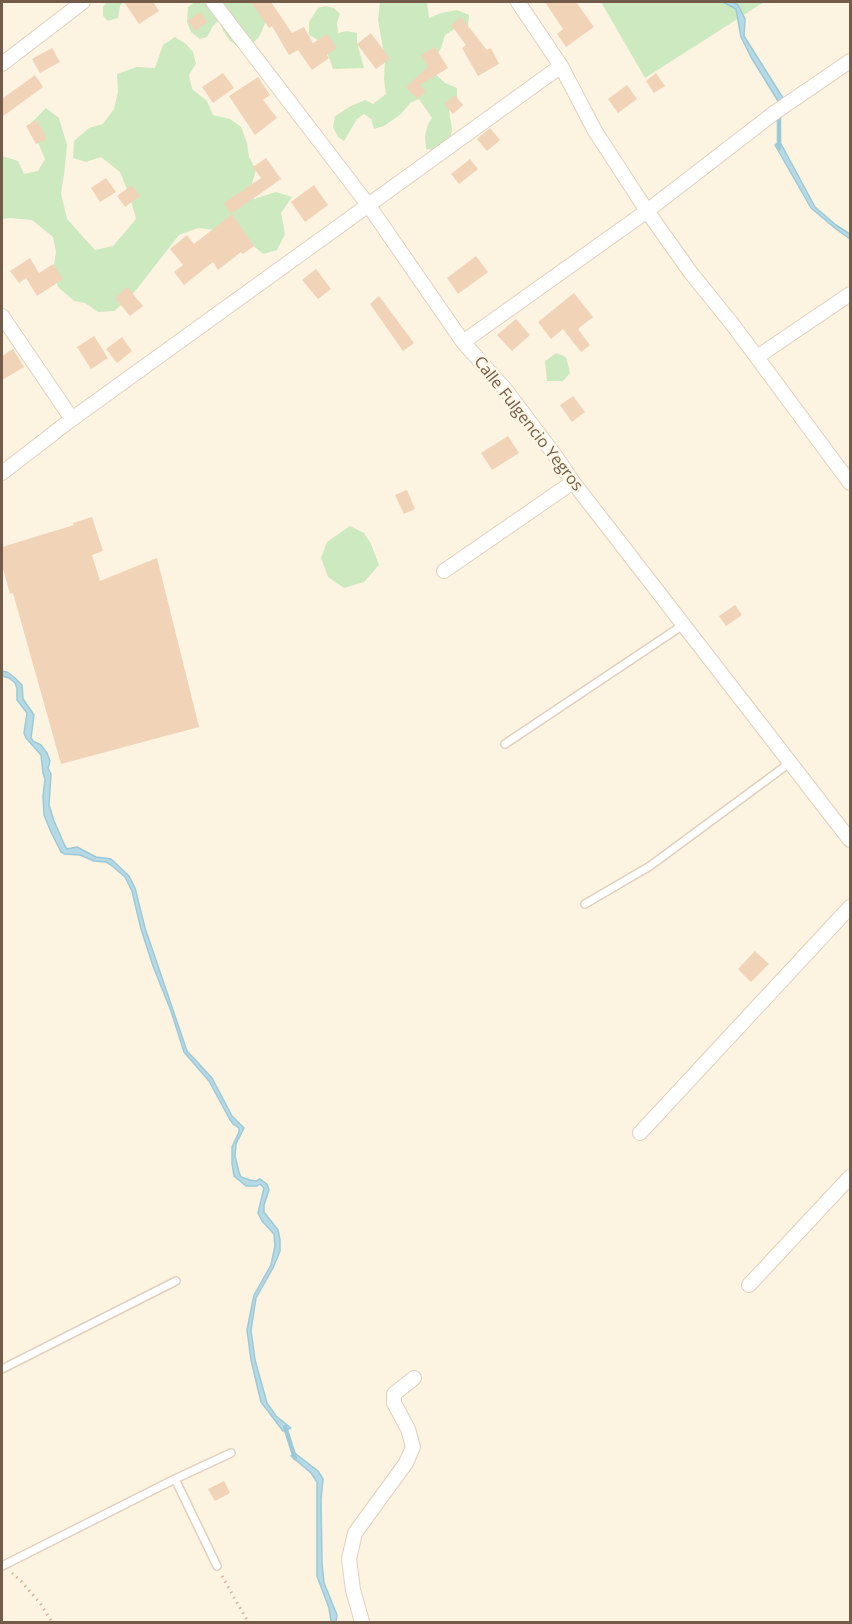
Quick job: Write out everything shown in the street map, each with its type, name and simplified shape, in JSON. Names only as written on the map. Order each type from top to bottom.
[{"type":"street","points":[[2,64],[83,2]]},
{"type":"street","name":"Calle Fulgencio Yegros","points":[[213,2],[369,206],[463,342],[505,389],[573,482],[850,840]]},
{"type":"street","points":[[518,2],[561,66],[595,131],[647,211],[850,483]]},
{"type":"street","points":[[463,342],[647,211],[778,110],[850,61]]},
{"type":"street","points":[[2,473],[72,419],[561,66]]},
{"type":"street","points":[[757,357],[850,294]]},
{"type":"street","points":[[2,316],[72,419]]},
{"type":"street","points":[[444,571],[573,482]]},
{"type":"street","points":[[640,1132],[850,907]]},
{"type":"street","points":[[748,1285],[850,1177]]},
{"type":"street","points":[[362,1623],[353,1590],[349,1559],[355,1533],[406,1463],[413,1447],[408,1429],[394,1403],[394,1394],[414,1378]]},
{"type":"lane","points":[[505,744],[683,625]]},
{"type":"lane","points":[[585,904],[650,866],[791,762]]},
{"type":"lane","points":[[2,1369],[176,1281]]},
{"type":"lane","points":[[2,1566],[231,1453]]},
{"type":"lane","points":[[176,1479],[217,1566]]},
{"type":"path","points":[[2,1566],[21,1581],[40,1603],[52,1623]]},
{"type":"path","points":[[217,1566],[248,1623]]},
{"type":"green space","points":[[107,2],[123,2],[118,18],[108,21],[103,16],[103,7]]},
{"type":"green space","points":[[195,2],[261,2],[266,21],[259,37],[250,46],[239,47],[230,41],[223,31],[220,19],[207,37],[200,39],[191,32],[187,22],[188,7]]},
{"type":"green space","points":[[380,2],[427,2],[429,18],[457,10],[469,15],[468,26],[456,28],[445,35],[431,70],[445,83],[457,88],[457,99],[449,110],[452,129],[450,142],[443,151],[426,149],[425,136],[432,118],[419,99],[410,103],[401,114],[384,126],[374,129],[371,119],[364,114],[357,119],[344,141],[338,137],[333,127],[335,116],[351,106],[365,100],[373,104],[386,94],[385,60],[378,20]]},
{"type":"green space","points":[[601,2],[764,2],[645,78]]},
{"type":"green space","points":[[326,6],[334,8],[340,14],[337,23],[338,33],[347,31],[357,33],[364,68],[333,69],[326,49],[318,40],[309,35],[309,22],[318,8]]},
{"type":"green space","points":[[175,37],[193,52],[196,64],[189,75],[192,89],[207,101],[213,115],[230,119],[241,127],[249,157],[256,170],[251,187],[254,199],[276,192],[292,197],[281,213],[285,234],[277,250],[263,254],[242,236],[224,231],[198,228],[179,235],[129,299],[114,311],[98,312],[85,303],[74,301],[58,287],[53,271],[56,252],[53,237],[32,220],[2,219],[2,156],[18,161],[24,174],[38,171],[45,159],[30,124],[46,108],[59,118],[67,145],[61,193],[67,219],[95,250],[113,246],[136,219],[130,197],[120,172],[101,157],[86,162],[73,158],[74,141],[89,128],[103,124],[114,109],[118,92],[117,74],[137,67],[155,68],[163,45]]},
{"type":"green space","points":[[556,353],[566,357],[570,373],[563,381],[547,381],[545,361]]},
{"type":"green space","points":[[350,526],[364,533],[379,565],[364,582],[344,588],[328,577],[321,558],[327,542]]},
{"type":"water","points":[[723,2],[738,5],[745,19],[744,36],[783,98],[778,101],[741,37],[736,9]]},
{"type":"water","points":[[780,142],[815,207],[850,234],[850,239],[811,208],[775,145]]},
{"type":"water","points":[[2,671],[7,672],[22,685],[23,699],[34,715],[31,738],[41,745],[50,761],[48,768],[51,774],[49,805],[65,846],[67,849],[77,847],[96,857],[111,859],[129,876],[135,888],[145,928],[187,1051],[212,1078],[232,1116],[244,1128],[236,1144],[235,1156],[241,1177],[256,1181],[260,1179],[267,1184],[269,1190],[264,1212],[278,1230],[280,1251],[256,1298],[251,1330],[255,1360],[267,1403],[276,1416],[291,1428],[283,1431],[261,1402],[247,1330],[254,1295],[271,1265],[275,1246],[274,1234],[258,1213],[264,1188],[260,1184],[246,1186],[234,1176],[232,1147],[239,1128],[229,1118],[209,1081],[184,1052],[141,929],[132,891],[125,877],[106,862],[61,852],[44,815],[45,779],[41,755],[24,733],[27,713],[17,700],[15,683],[2,676]]},
{"type":"water","points":[[296,1454],[318,1471],[323,1479],[322,1563],[324,1583],[337,1615],[336,1622],[331,1622],[329,1608],[317,1576],[317,1482],[311,1473],[291,1456]]},
{"type":"building","points":[[124,2],[153,2],[159,11],[139,24]]},
{"type":"building","points":[[251,2],[271,2],[292,33],[304,27],[313,43],[327,34],[337,48],[327,55],[329,58],[312,70],[298,50],[289,55],[272,26],[269,28]]},
{"type":"building","points":[[545,2],[576,2],[594,27],[566,47],[557,34],[563,29]]},
{"type":"building","points":[[200,12],[207,22],[195,31],[188,21]]},
{"type":"building","points":[[461,17],[487,50],[491,48],[499,64],[478,76],[462,48],[466,45],[451,25]]},
{"type":"building","points":[[371,33],[390,59],[376,69],[357,44]]},
{"type":"building","points":[[435,47],[448,68],[420,85],[426,91],[417,99],[406,87],[428,67],[421,55]]},
{"type":"building","points":[[52,48],[60,62],[40,73],[32,59]]},
{"type":"building","points":[[223,73],[234,88],[213,103],[202,87]]},
{"type":"building","points":[[656,73],[665,86],[654,93],[646,81]]},
{"type":"building","points":[[35,75],[43,87],[2,117],[2,99]]},
{"type":"building","points":[[258,77],[270,95],[263,100],[277,118],[255,135],[229,96]]},
{"type":"building","points":[[627,85],[637,99],[618,113],[608,99]]},
{"type":"building","points":[[455,95],[463,105],[453,114],[444,104]]},
{"type":"building","points":[[37,120],[47,139],[36,144],[26,126]]},
{"type":"building","points":[[490,128],[500,140],[487,151],[477,139]]},
{"type":"building","points":[[266,158],[281,179],[231,214],[224,203],[261,178],[253,167]]},
{"type":"building","points":[[470,159],[478,169],[459,184],[451,174]]},
{"type":"building","points":[[106,178],[116,192],[100,202],[91,188]]},
{"type":"building","points":[[132,185],[140,196],[125,207],[117,196]]},
{"type":"building","points":[[314,185],[328,205],[305,222],[291,202]]},
{"type":"building","points":[[232,214],[254,246],[243,254],[241,252],[218,270],[213,262],[184,285],[174,272],[183,265],[170,249],[187,235],[194,244]]},
{"type":"building","points":[[476,256],[488,272],[458,294],[447,278]]},
{"type":"building","points":[[30,258],[39,273],[53,264],[63,279],[37,296],[26,278],[19,283],[10,271]]},
{"type":"building","points":[[316,269],[331,289],[318,299],[302,280]]},
{"type":"building","points":[[127,287],[143,306],[130,316],[115,298]]},
{"type":"building","points":[[574,293],[593,317],[578,329],[590,345],[581,352],[563,329],[551,339],[538,322]]},
{"type":"building","points":[[379,296],[414,343],[403,351],[370,304]]},
{"type":"building","points":[[516,319],[530,335],[512,351],[497,335]]},
{"type":"building","points":[[94,336],[108,358],[91,369],[77,347]]},
{"type":"building","points":[[122,337],[132,351],[117,363],[106,349]]},
{"type":"building","points":[[13,349],[24,367],[2,380],[2,356]]},
{"type":"building","points":[[573,396],[585,412],[572,422],[560,405]]},
{"type":"building","points":[[508,436],[519,453],[492,470],[481,453]]},
{"type":"building","points":[[407,490],[415,509],[404,514],[395,495]]},
{"type":"building","points":[[92,517],[103,551],[92,555],[100,581],[157,558],[199,727],[61,764],[13,593],[10,594],[2,565],[2,547],[74,525],[73,523]]},
{"type":"building","points":[[735,605],[742,615],[726,626],[719,616]]},
{"type":"building","points":[[755,951],[769,964],[751,982],[738,969]]},
{"type":"building","points":[[224,1481],[230,1493],[215,1501],[208,1489]]},
{"type":"waterway","points":[[779,112],[779,148]]},
{"type":"waterway","points":[[285,1427],[295,1458]]}]
